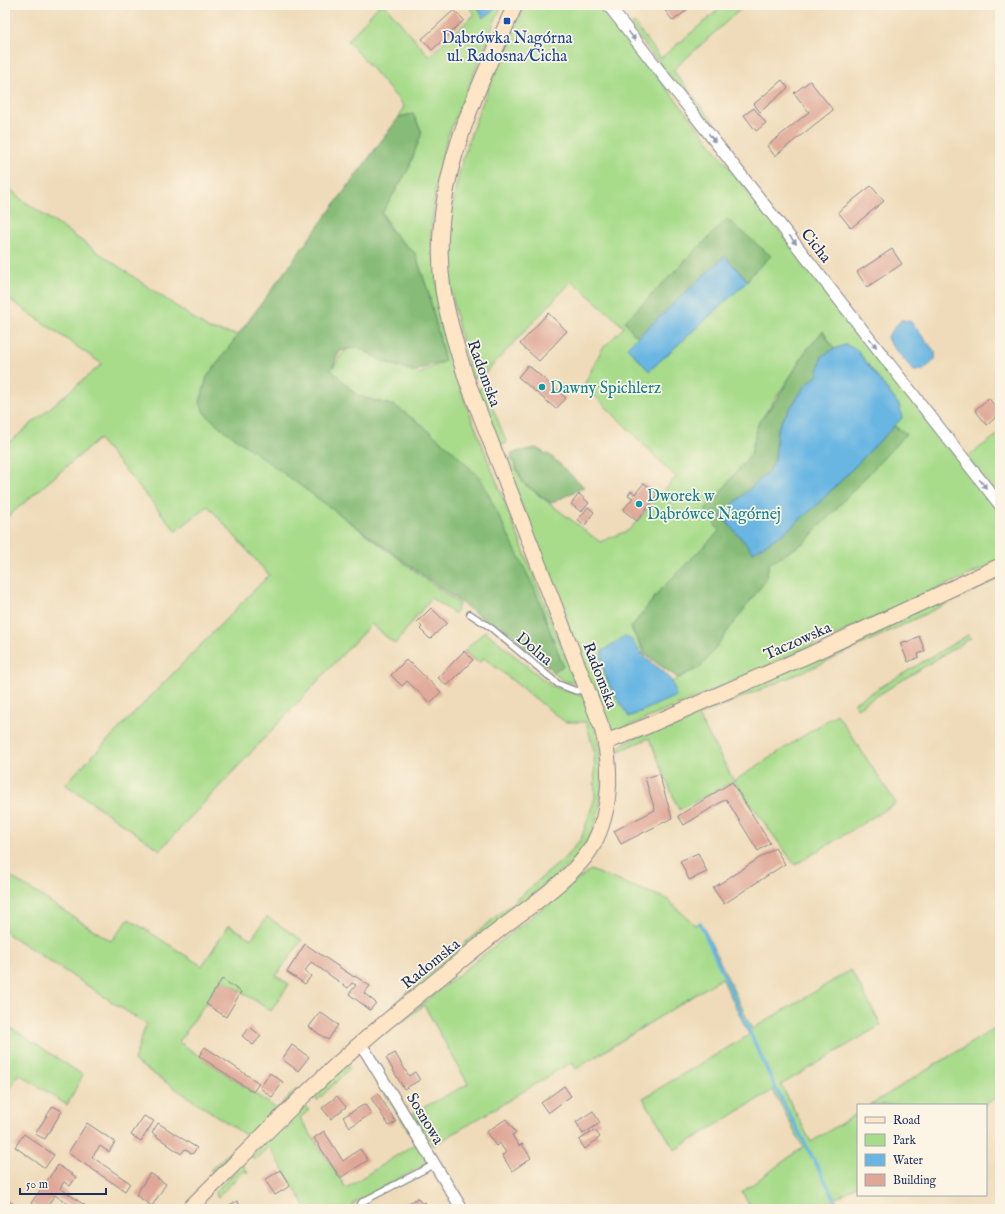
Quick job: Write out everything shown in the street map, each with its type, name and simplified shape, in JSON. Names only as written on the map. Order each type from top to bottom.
[{"type":"street","name":"Radomska","points":[[189,1209],[304,1097],[361,1044],[562,879],[584,858],[599,832],[604,813],[609,768],[606,742],[587,688],[466,378],[453,336],[443,289],[441,260],[442,221],[449,172],[467,115],[515,5]]},
{"type":"street","name":"Cicha","points":[[608,5],[1000,506]]},
{"type":"street","name":"Taczowska","points":[[606,742],[652,724],[809,655],[1000,566]]},
{"type":"street","name":"Sosnowa","points":[[361,1044],[462,1209]]},
{"type":"lane","name":"Dolna","points":[[470,614],[490,627],[558,684],[576,690],[587,688]]},
{"type":"lane","points":[[357,1209],[362,1202],[435,1164]]},
{"type":"green space","points":[[379,5],[385,5],[429,56],[475,14],[467,5],[477,5],[481,12],[493,11],[499,5],[502,5],[491,30],[490,39],[485,47],[446,141],[436,186],[431,235],[442,330],[461,391],[576,684],[564,681],[552,672],[563,666],[535,590],[358,396],[331,370],[343,353],[354,344],[382,361],[420,374],[445,361],[428,291],[415,253],[392,231],[382,212],[408,170],[422,132],[413,114],[399,117],[404,106],[348,41]]},
{"type":"green space","points":[[525,5],[599,5],[690,117],[1000,513],[1000,561],[694,699],[616,731],[610,730],[606,724],[505,462],[511,457],[523,483],[600,542],[629,530],[676,477],[584,385],[602,349],[624,327],[572,281],[486,372],[472,379],[462,343],[451,288],[448,250],[449,232],[459,173],[489,87]],"holes":[[[725,256],[751,275],[748,281],[649,371]],[[823,331],[834,349],[845,345],[856,349],[899,405],[902,418],[894,426],[905,434],[805,542],[769,564],[766,580],[698,667],[672,682],[676,696],[625,636],[646,657],[631,628],[661,589],[720,531],[705,509],[712,503],[751,454],[758,424],[805,352]]]},
{"type":"green space","points":[[724,5],[745,5],[673,70],[727,140],[715,133],[630,26],[634,23],[661,58]]},
{"type":"green space","points":[[413,114],[422,132],[408,170],[382,213],[388,227],[415,253],[428,291],[445,361],[416,371],[382,361],[358,347],[340,351],[331,370],[358,396],[395,406],[418,422],[452,450],[481,479],[535,590],[563,666],[552,672],[549,667],[220,427],[204,413],[200,402],[207,377],[399,117]]},
{"type":"green space","points":[[5,184],[21,199],[209,329],[238,335],[207,377],[204,413],[459,604],[455,614],[431,598],[395,644],[371,624],[160,850],[65,784],[269,575],[208,506],[176,531],[99,439],[5,519],[5,446],[102,364],[5,296]]},
{"type":"green space","points":[[727,219],[771,256],[751,275],[748,281],[725,257],[639,336],[634,334],[625,321]]},
{"type":"green space","points":[[823,331],[834,349],[822,356],[817,376],[806,385],[782,420],[777,431],[775,460],[769,471],[721,516],[753,552],[815,507],[894,426],[906,434],[805,542],[769,564],[766,580],[701,667],[678,678],[648,657],[631,628],[661,589],[719,531],[705,509],[712,503],[751,454],[758,424],[777,399],[805,352]]},
{"type":"green space","points":[[488,384],[486,391],[507,443],[498,446],[477,390]]},
{"type":"green space","points":[[1000,433],[1000,499],[967,457]]},
{"type":"green space","points":[[536,448],[551,456],[584,487],[551,503],[523,483],[511,453]]},
{"type":"green space","points":[[1000,572],[1000,578],[821,664],[698,716],[734,781],[679,810],[649,738],[619,751],[619,747],[624,743]]},
{"type":"green space","points":[[485,631],[551,686],[585,696],[592,716],[601,760],[602,782],[600,804],[595,825],[586,845],[572,862],[401,1004],[398,1000],[565,858],[581,839],[595,798],[594,751],[586,722],[565,722],[484,658],[479,663],[464,651]]},
{"type":"green space","points":[[968,635],[971,638],[857,708],[854,703]]},
{"type":"green space","points":[[837,714],[896,803],[795,865],[734,781]]},
{"type":"green space","points":[[590,870],[667,899],[695,925],[701,922],[752,1029],[851,970],[881,1025],[781,1085],[811,1142],[857,1114],[857,1186],[819,1209],[752,1209],[742,1192],[803,1147],[773,1090],[675,1150],[643,1098],[749,1035],[722,978],[576,1069],[572,1062],[433,1146],[413,1113],[468,1084],[424,1005],[404,1021],[403,1019]]},
{"type":"green space","points":[[5,873],[111,941],[129,919],[202,966],[229,925],[251,939],[267,917],[302,940],[276,976],[289,984],[271,1011],[222,979],[179,1042],[277,1109],[297,1088],[298,1090],[213,1171],[210,1170],[247,1136],[134,1061],[146,1024],[5,932]]},
{"type":"green space","points":[[5,1024],[83,1075],[67,1105],[19,1074],[5,1096]]},
{"type":"green space","points":[[1000,1025],[1000,1095],[986,1104],[872,1104]]},
{"type":"green space","points":[[364,1054],[429,1158],[426,1160],[428,1163],[354,1203],[353,1209],[307,1209],[269,1146],[255,1160],[251,1156],[280,1129],[284,1131],[292,1124],[290,1118],[303,1106],[309,1110],[300,1118],[346,1188],[416,1143],[373,1073],[370,1071],[362,1056]]},
{"type":"green space","points":[[346,1064],[350,1068],[317,1101],[314,1095]]},
{"type":"green space","points":[[242,1166],[244,1166],[248,1173],[244,1171],[218,1197],[215,1192]]},
{"type":"water","points":[[477,5],[499,5],[483,18]]},
{"type":"water","points":[[725,256],[748,281],[649,371],[627,347]]},
{"type":"water","points":[[901,320],[910,321],[935,352],[935,360],[923,370],[914,371],[889,342],[887,337]]},
{"type":"water","points":[[845,345],[856,349],[899,405],[902,418],[815,507],[784,533],[753,552],[721,515],[769,471],[775,460],[777,431],[782,420],[806,385],[817,376],[822,356]]},
{"type":"water","points":[[625,636],[632,641],[641,654],[663,671],[671,681],[676,696],[629,717],[614,694],[606,678],[602,660],[602,651]]},
{"type":"building","points":[[661,5],[683,5],[687,10],[673,21]]},
{"type":"building","points":[[454,10],[464,20],[432,50],[422,39]]},
{"type":"building","points":[[782,80],[788,88],[760,112],[754,104]]},
{"type":"building","points":[[810,81],[833,110],[775,156],[767,146],[809,112],[794,93]]},
{"type":"building","points":[[754,108],[766,123],[756,131],[744,115]]},
{"type":"building","points":[[871,186],[884,201],[851,228],[838,212]]},
{"type":"building","points":[[892,249],[902,264],[867,287],[857,272]]},
{"type":"building","points":[[548,313],[567,331],[539,361],[520,344]]},
{"type":"building","name":"Dawny Spichlerz","points":[[528,365],[566,398],[556,409],[518,377]]},
{"type":"building","points":[[989,398],[1000,414],[987,425],[975,410]]},
{"type":"building","name":"Dworek w Dąbrówce Nagórnej","points":[[644,483],[658,494],[637,521],[623,510],[633,498],[628,495],[631,491],[635,494]]},
{"type":"building","points":[[579,494],[589,503],[581,512],[571,504]]},
{"type":"building","points":[[588,507],[594,512],[585,525],[578,520]]},
{"type":"building","points":[[431,608],[447,623],[430,639],[420,629],[422,627],[417,622]]},
{"type":"building","points":[[919,636],[925,651],[918,654],[919,657],[908,662],[900,643],[907,641],[907,643]]},
{"type":"building","points":[[464,651],[473,660],[447,686],[438,678]]},
{"type":"building","points":[[406,660],[441,692],[430,703],[407,681],[402,686],[391,675]]},
{"type":"building","points":[[659,774],[672,818],[621,844],[614,831],[655,810],[645,778]]},
{"type":"building","points":[[732,782],[770,843],[758,851],[726,799],[684,825],[678,816]]},
{"type":"building","points":[[775,848],[785,864],[724,904],[713,888]]},
{"type":"building","points":[[698,853],[707,872],[689,880],[680,861]]},
{"type":"building","points":[[305,944],[370,986],[364,993],[376,1003],[370,1010],[349,994],[356,985],[352,983],[348,988],[311,962],[305,971],[311,976],[305,984],[287,972]]},
{"type":"building","points":[[222,979],[241,992],[226,1017],[206,1004]]},
{"type":"building","points":[[320,1012],[338,1025],[328,1040],[309,1027]]},
{"type":"building","points":[[250,1027],[261,1036],[253,1045],[242,1036]]},
{"type":"building","points":[[292,1045],[309,1057],[298,1071],[282,1059]]},
{"type":"building","points":[[205,1047],[259,1083],[253,1092],[199,1056]]},
{"type":"building","points":[[395,1053],[409,1076],[415,1072],[420,1080],[404,1089],[386,1058]]},
{"type":"building","points":[[270,1073],[283,1082],[272,1097],[260,1088]]},
{"type":"building","points":[[564,1086],[571,1096],[548,1113],[541,1103]]},
{"type":"building","points":[[378,1094],[396,1122],[389,1126],[371,1098]]},
{"type":"building","points":[[337,1096],[346,1107],[331,1119],[322,1108]]},
{"type":"building","points":[[365,1104],[371,1114],[350,1127],[343,1117]]},
{"type":"building","points":[[53,1106],[62,1111],[45,1139],[35,1134]]},
{"type":"building","points":[[593,1111],[600,1123],[583,1134],[576,1122]]},
{"type":"building","points":[[144,1116],[154,1121],[141,1141],[131,1135]]},
{"type":"building","points":[[506,1119],[516,1133],[512,1135],[519,1146],[522,1144],[531,1158],[512,1171],[502,1155],[506,1153],[500,1143],[496,1146],[486,1132]]},
{"type":"building","points":[[87,1123],[115,1142],[109,1152],[100,1146],[92,1157],[130,1183],[125,1191],[68,1153]]},
{"type":"building","points":[[158,1123],[197,1148],[192,1154],[185,1149],[181,1154],[152,1133]]},
{"type":"building","points":[[595,1130],[600,1137],[585,1149],[579,1140]]},
{"type":"building","points":[[324,1131],[343,1161],[360,1149],[368,1160],[340,1178],[314,1138]]},
{"type":"building","points":[[24,1134],[54,1155],[45,1168],[15,1147]]},
{"type":"building","points":[[58,1165],[76,1177],[70,1186],[64,1182],[60,1188],[90,1209],[76,1209],[55,1195],[45,1209],[38,1209],[31,1203]]},
{"type":"building","points":[[280,1170],[290,1186],[275,1195],[265,1180]]},
{"type":"building","points":[[150,1173],[166,1184],[152,1206],[136,1195]]},
{"type":"building","points":[[418,1198],[422,1204],[425,1202],[428,1209],[407,1209],[405,1205]]},
{"type":"building","points":[[5,1199],[21,1209],[5,1209]]},
{"type":"building","points":[[237,1201],[241,1209],[223,1209]]},
{"type":"waterway","points":[[700,923],[775,1087],[840,1209]]},
{"type":"place","name":"Dąbrówka Nagórna ul. Radosna/Cicha","points":[[507,21]]},
{"type":"place","name":"Dawny Spichlerz","points":[[542,387]]},
{"type":"place","name":"Dworek w Dąbrówce Nagórnej","points":[[639,504]]}]
